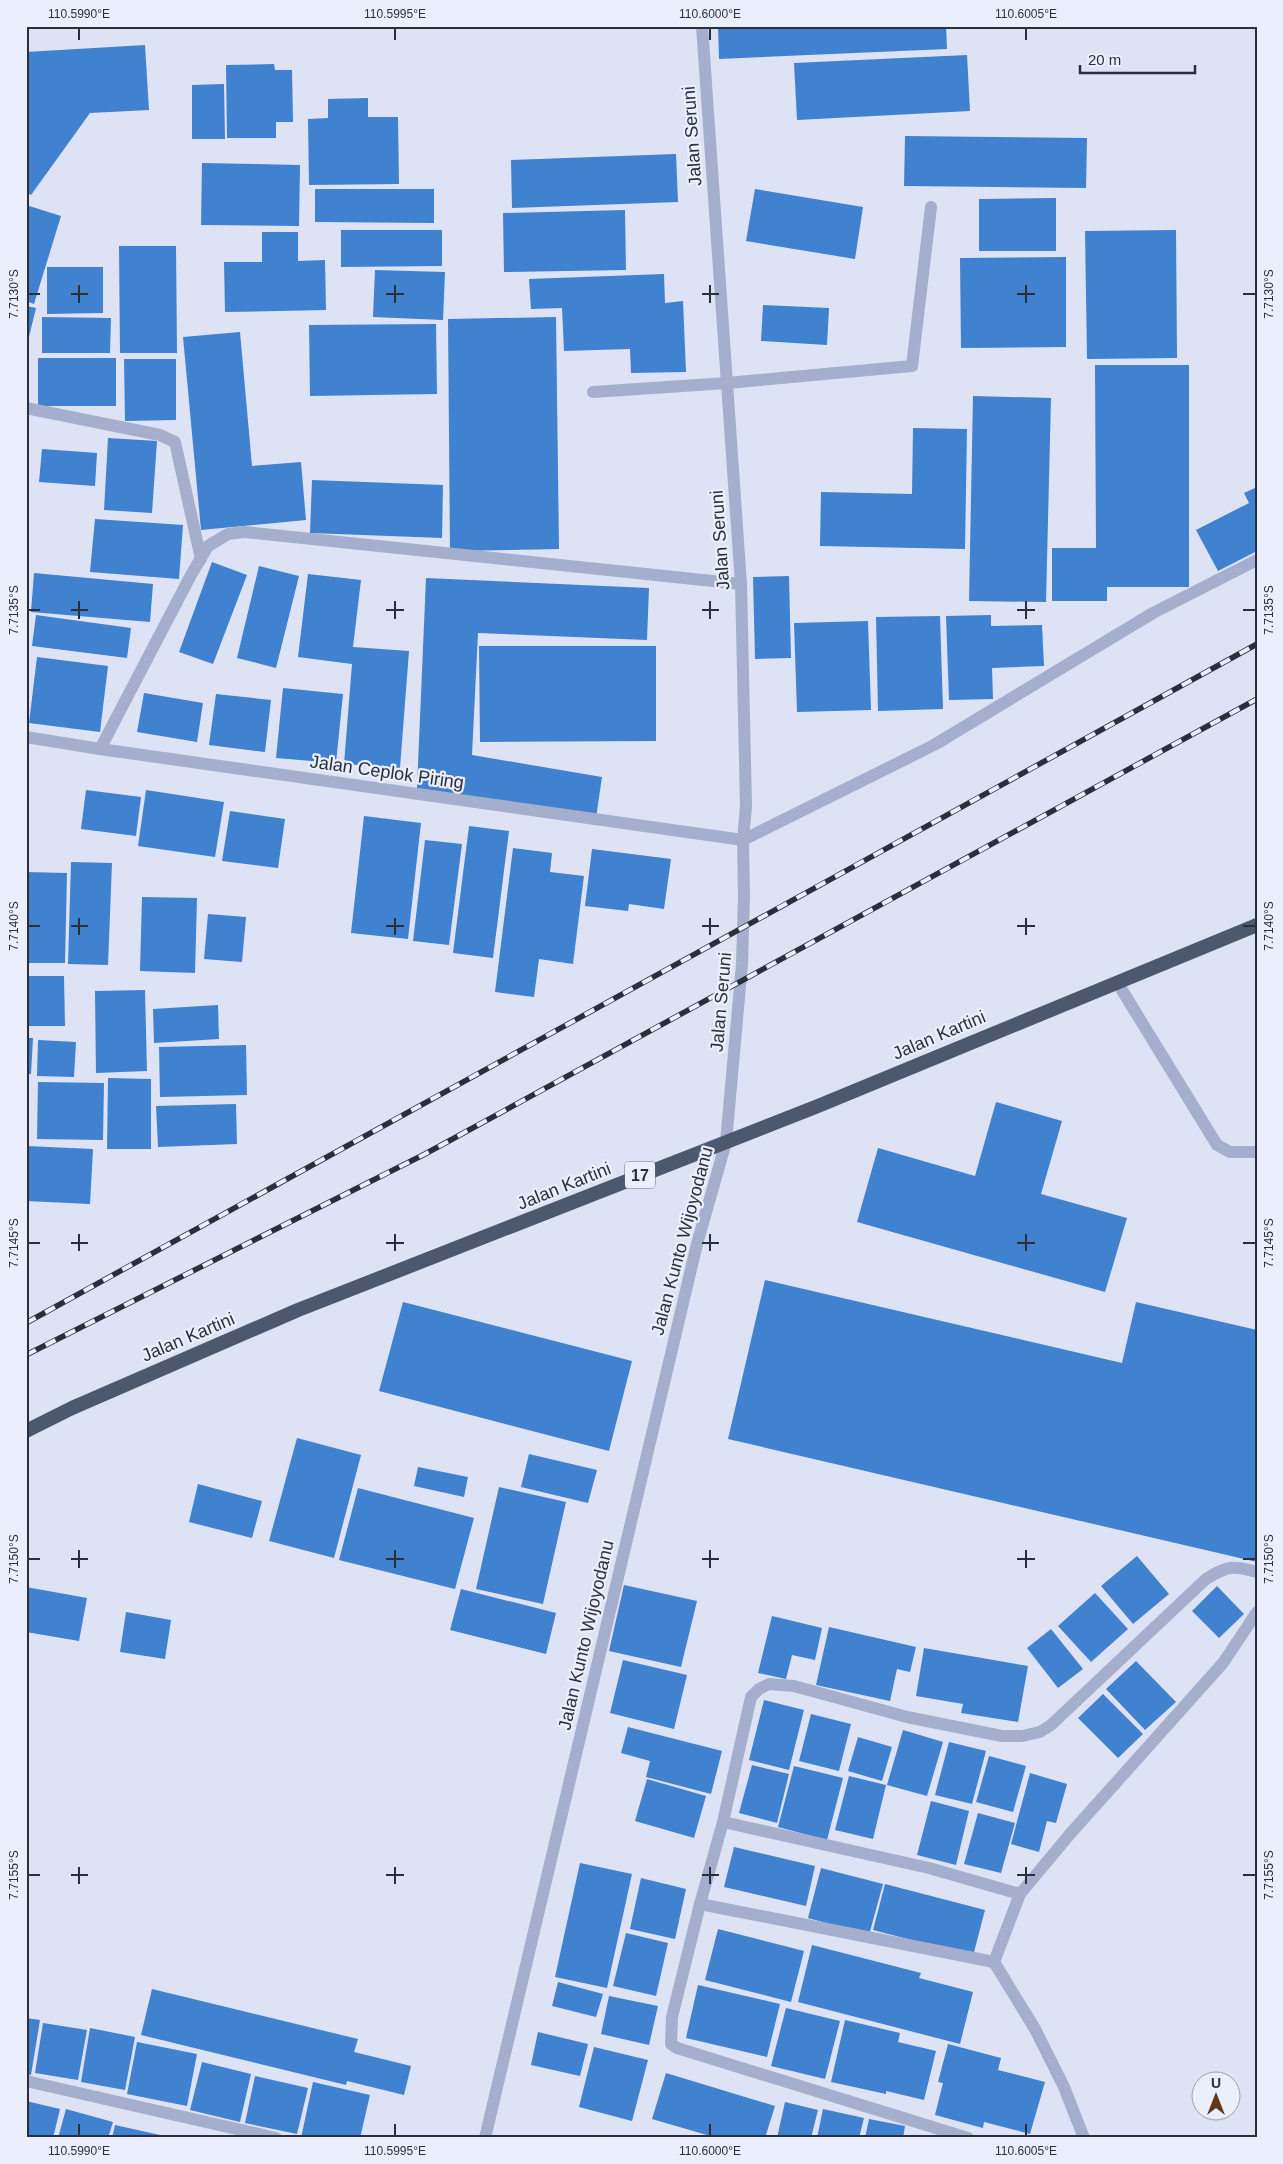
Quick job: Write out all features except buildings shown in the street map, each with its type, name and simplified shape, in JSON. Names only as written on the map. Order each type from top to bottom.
[{"type":"highway","name":"Jalan Kartini","points":[[26,1431],[72,1408],[298,1310],[818,1106],[1257,925]]},
{"type":"street","name":"Jalan Seruni","points":[[702,26],[741,584],[746,806],[743,840],[742,964],[726,1142]]},
{"type":"street","points":[[593,392],[727,383],[912,366],[931,207]]},
{"type":"street","points":[[26,408],[152,433],[168,437],[175,442],[200,560]]},
{"type":"street","points":[[100,749],[208,546],[228,534],[245,532],[741,584]]},
{"type":"street","points":[[743,840],[934,746],[1153,613],[1257,560]]},
{"type":"street","name":"Jalan Ceplok Piring","points":[[26,737],[743,840]]},
{"type":"street","points":[[1117,982],[1216,1145],[1230,1152],[1257,1152]]},
{"type":"street","name":"Jalan Kunto Wijoyodanu","points":[[485,2138],[696,1244],[726,1142]]},
{"type":"street","points":[[968,2138],[673,2046],[670,2040],[672,2017],[700,1904],[723,1822],[752,1697],[759,1689],[769,1684],[794,1686],[907,1717],[1002,1736],[1022,1736],[1040,1732],[1051,1725],[1206,1579],[1224,1568],[1234,1567],[1257,1572]]},
{"type":"street","points":[[994,1962],[1020,1894],[1224,1663],[1257,1612]]},
{"type":"street","points":[[723,1822],[929,1868],[1020,1894]]},
{"type":"street","points":[[700,1904],[994,1962],[1035,2029],[1064,2087],[1084,2138]]},
{"type":"street","points":[[26,2081],[276,2138]]},
{"type":"railway","points":[[26,1323],[1257,644]]},
{"type":"railway","points":[[26,1355],[425,1154],[1257,699]]}]
